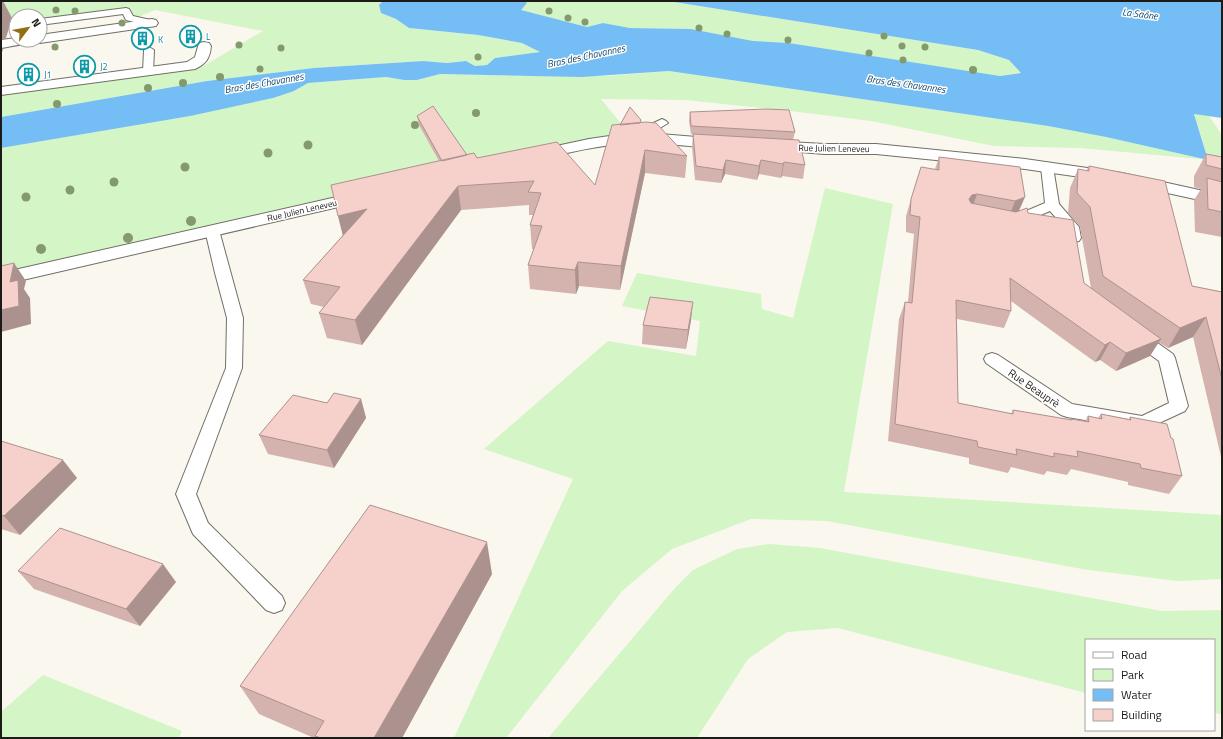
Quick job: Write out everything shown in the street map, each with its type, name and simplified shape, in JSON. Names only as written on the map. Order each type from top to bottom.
[{"type":"street","points":[[48,38],[152,23]]},
{"type":"street","points":[[1,91],[190,66],[199,63],[204,56],[204,46]]},
{"type":"street","points":[[521,159],[595,143],[622,139],[644,138],[733,144]]},
{"type":"street","name":"Rue Julien Leneveu","points":[[756,146],[915,152],[1047,167],[1122,178],[1222,200]]},
{"type":"street","name":"Rue Julien Leneveu","points":[[1,279],[375,193]]},
{"type":"lane","points":[[48,21],[126,10],[129,18],[152,23]]},
{"type":"lane","points":[[148,72],[149,50]]},
{"type":"lane","points":[[644,138],[647,130],[662,123]]},
{"type":"lane","points":[[1047,167],[1052,205],[1072,227],[1077,256]]},
{"type":"lane","points":[[994,220],[1010,223],[1052,205]]},
{"type":"lane","points":[[212,230],[235,318],[234,368],[186,494],[200,528],[274,603]]},
{"type":"lane","name":"Rue Beauprè","points":[[992,359],[1067,410],[1144,423],[1179,406],[1167,358],[1122,326]]},
{"type":"green space","points":[[1,1],[383,1],[379,5],[381,13],[396,19],[409,28],[478,35],[522,43],[541,52],[495,58],[487,65],[475,66],[466,61],[447,63],[423,61],[314,68],[207,81],[1,117],[1,93],[200,68],[263,31],[155,10],[136,18],[100,11],[48,18],[48,8],[8,8],[8,19],[1,20]]},
{"type":"green space","points":[[525,1],[668,1],[978,50],[1009,60],[1021,73],[1000,76],[789,43],[753,41],[691,29],[630,28],[603,23],[587,27],[520,10],[527,3]]},
{"type":"green space","points":[[669,71],[1048,126],[1106,137],[1206,160],[1080,148],[994,146],[871,121],[686,100],[601,99],[628,132],[1,276],[1,148],[123,127],[294,91],[308,83],[386,77],[404,80],[417,80],[440,74],[608,76]]},
{"type":"green space","points":[[1194,113],[1209,116],[1222,135],[1222,161],[1208,160]]},
{"type":"green space","points":[[825,188],[893,204],[844,492],[1222,515],[1222,579],[1178,581],[1082,569],[827,521],[751,519],[672,549],[622,591],[506,738],[454,738],[573,479],[484,449],[608,341],[696,356],[700,321],[622,306],[637,273],[761,294],[762,309],[793,318]]},
{"type":"green space","points":[[769,544],[820,548],[1162,611],[1222,610],[1222,714],[1215,713],[1215,639],[1085,639],[1085,693],[838,628],[787,632],[748,659],[697,738],[548,738],[675,588],[693,570],[737,549]]},
{"type":"green space","points":[[43,675],[182,731],[179,738],[1,738],[1,712]]},
{"type":"water","points":[[383,1],[525,1],[527,3],[521,10],[587,27],[603,23],[630,28],[691,29],[753,41],[789,43],[1000,76],[1021,73],[1009,60],[978,50],[668,1],[1222,1],[1222,118],[1194,114],[1208,160],[1106,137],[1048,126],[669,71],[582,77],[440,74],[417,80],[404,80],[386,77],[308,83],[294,91],[273,98],[190,116],[1,148],[1,117],[207,81],[314,68],[423,61],[447,63],[466,61],[475,66],[487,65],[495,58],[540,52],[522,43],[478,35],[409,28],[396,19],[381,13],[379,5]]},
{"type":"building","points":[[433,106],[467,155],[442,161],[417,116]]},
{"type":"building","points":[[630,107],[641,120],[640,123],[620,125]]},
{"type":"building","points":[[766,109],[789,110],[795,132],[691,126],[690,112]]},
{"type":"building","points":[[646,122],[656,123],[687,156],[645,150],[621,266],[578,262],[575,270],[528,265],[542,226],[530,225],[541,193],[528,192],[534,181],[458,186],[355,320],[319,313],[340,287],[303,280],[367,209],[338,216],[331,185],[474,153],[477,158],[557,142],[595,185],[612,125]]},
{"type":"building","points":[[693,134],[799,140],[805,165],[784,162],[783,164],[761,160],[759,166],[726,160],[723,170],[696,166]]},
{"type":"building","points":[[1206,154],[1222,157],[1222,169],[1206,165]]},
{"type":"building","points":[[939,157],[1020,167],[1025,197],[1015,201],[977,194],[972,195],[969,199],[971,203],[1016,212],[1027,208],[1028,213],[1073,220],[1084,283],[1161,339],[1126,353],[1110,342],[1105,345],[1010,278],[1011,311],[956,300],[958,403],[1013,414],[1013,410],[1089,422],[1088,416],[1102,419],[1101,414],[1131,420],[1130,417],[1167,424],[1171,438],[1173,439],[1182,476],[1141,468],[1140,464],[1077,451],[1078,457],[1054,453],[1054,457],[1016,449],[1017,455],[978,447],[977,441],[895,424],[905,302],[912,303],[920,217],[910,215],[911,199],[921,167],[939,170]]},
{"type":"building","points":[[1089,166],[1165,181],[1192,286],[1222,292],[1222,379],[1206,317],[1180,328],[1103,276],[1090,207],[1077,193],[1078,169],[1089,171]]},
{"type":"building","points":[[1207,178],[1222,182],[1222,212],[1208,209]]},
{"type":"building","points":[[14,263],[10,282],[18,280],[19,306],[1,310],[1,266]]},
{"type":"building","points":[[650,297],[693,302],[688,330],[643,325]]},
{"type":"building","points":[[334,393],[361,399],[327,450],[259,435],[293,395],[327,403]]},
{"type":"building","points":[[1,441],[63,460],[4,516],[1,515]]},
{"type":"building","points":[[370,505],[487,542],[374,738],[321,738],[315,736],[324,721],[240,686]]},
{"type":"building","points":[[60,528],[163,564],[126,609],[18,571]]},
{"type":"place","name":"L","points":[[191,36]]},
{"type":"place","name":"K","points":[[142,39]]},
{"type":"place","name":"J2","points":[[84,66]]},
{"type":"place","name":"J1","points":[[29,74]]},
{"type":"water label","name":"La Saône","points":[[1140,14]]},
{"type":"water label","name":"Bras des Chavannes","points":[[586,56]]},
{"type":"water label","name":"Bras des Chavannes","points":[[264,83]]},
{"type":"water label","name":"Bras des Chavannes","points":[[906,84]]}]
